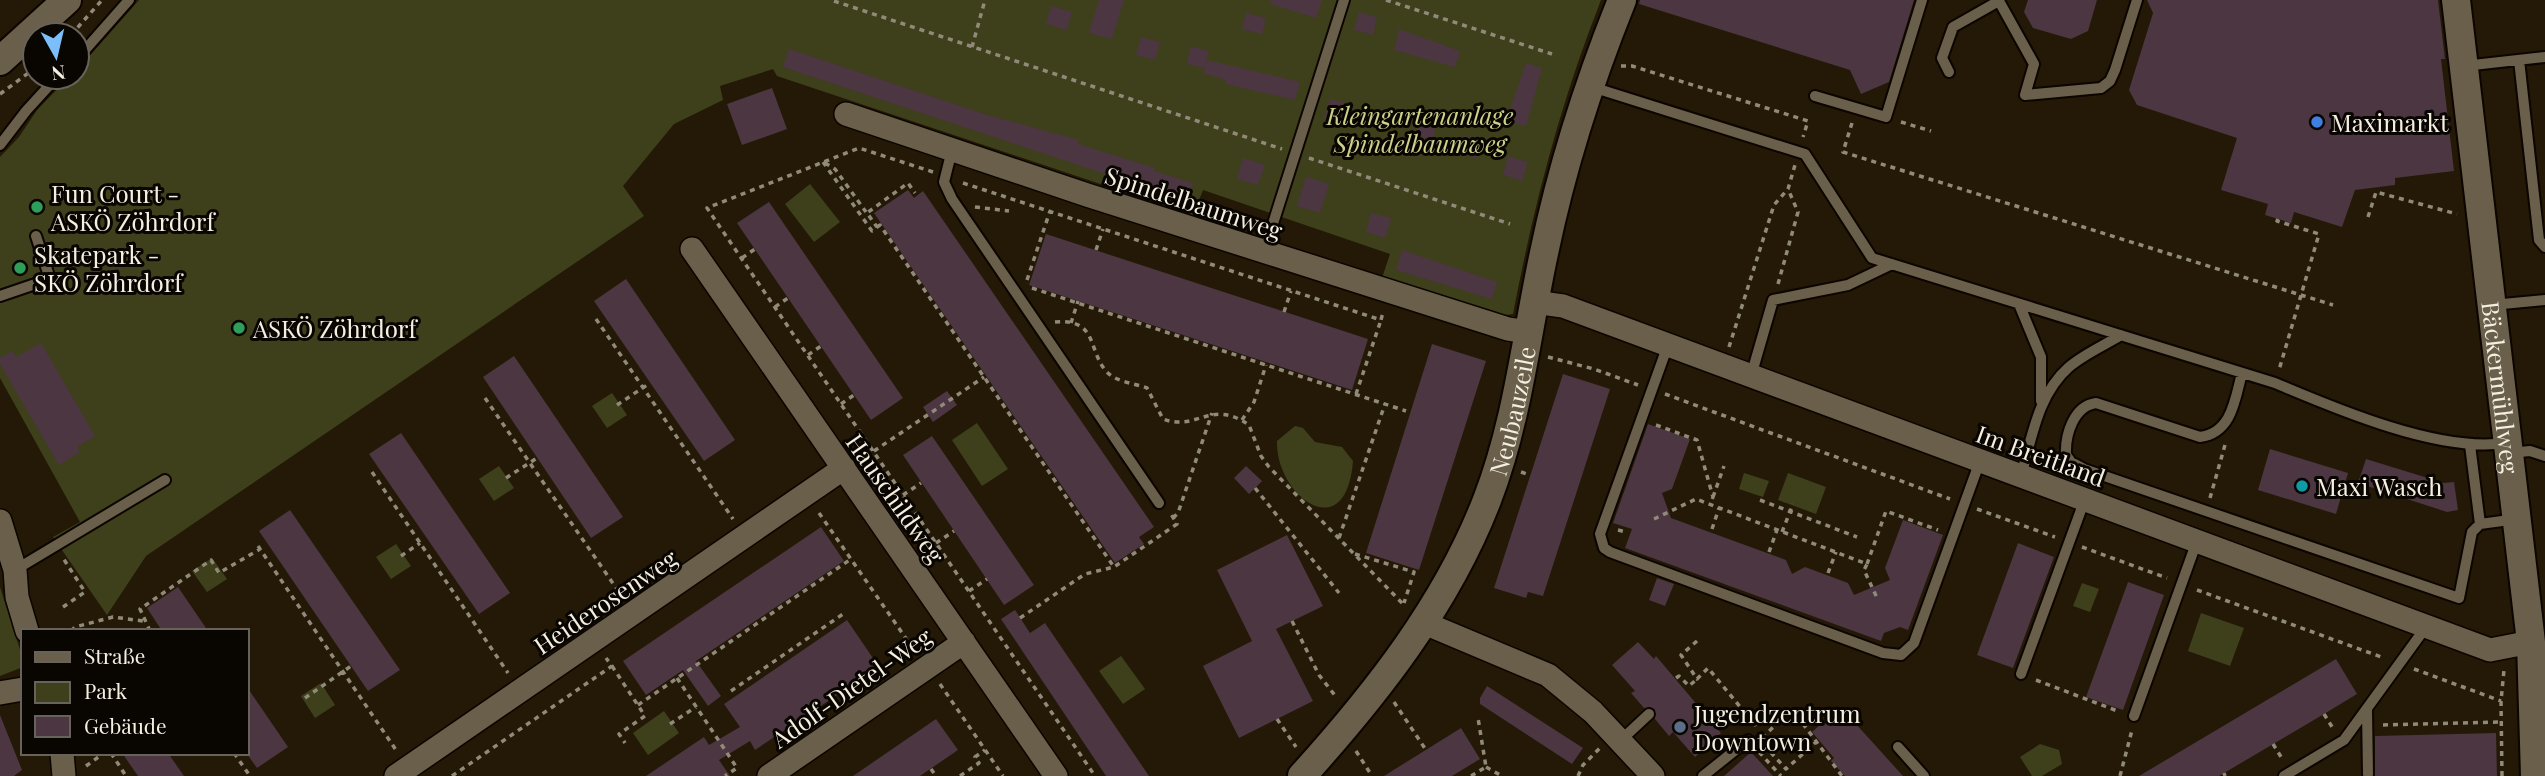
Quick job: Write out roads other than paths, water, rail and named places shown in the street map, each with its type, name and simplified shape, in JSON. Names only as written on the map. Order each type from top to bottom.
[{"type":"street","points":[[0,61],[67,0]]},
{"type":"street","name":"Neubauzeile","points":[[1302,764],[1368,700],[1412,613],[1458,560],[1486,502],[1516,405],[1534,302],[1570,146],[1589,86],[1622,0]]},
{"type":"street","name":"Bäckermühlweg","points":[[2456,0],[2482,221],[2489,306],[2509,448],[2516,519],[2518,645],[2535,776]]},
{"type":"street","name":"Spindelbaumweg","points":[[846,114],[1265,252],[1508,329],[1529,332]]},
{"type":"street","name":"Hauschildweg","points":[[692,249],[1056,776]]},
{"type":"street","name":"Im Breitland","points":[[1534,302],[1563,306],[2490,650],[2518,645]]},
{"type":"street","name":"Heiderosenweg","points":[[399,767],[844,468]]},
{"type":"street","points":[[0,521],[27,629]]},
{"type":"street","points":[[1412,613],[1548,676],[1574,694],[1612,742],[1653,776]]},
{"type":"street","name":"Adolf-Dietel-Weg","points":[[769,776],[964,642]]},
{"type":"street","points":[[0,692],[21,689]]},
{"type":"street","points":[[63,755],[73,773]]},
{"type":"lane","points":[[91,43],[129,0]]},
{"type":"lane","points":[[1265,252],[1344,0]]},
{"type":"lane","points":[[1815,96],[1885,117],[1922,0]]},
{"type":"lane","points":[[1949,72],[1942,58],[1953,27],[2000,1],[2034,64],[2025,95],[2101,88],[2110,80],[2115,70],[2137,0]]},
{"type":"lane","points":[[2463,66],[2545,57]]},
{"type":"lane","points":[[2519,60],[2539,240],[2545,247]]},
{"type":"lane","points":[[1589,86],[1805,154],[1872,258],[2275,383],[2324,404],[2451,443],[2509,448],[2545,456]]},
{"type":"lane","points":[[0,145],[44,91]]},
{"type":"lane","points":[[952,150],[945,176],[947,190],[1159,503]]},
{"type":"lane","points":[[0,296],[50,279],[36,236]]},
{"type":"lane","points":[[1751,376],[1773,300],[1848,285],[1892,264]]},
{"type":"lane","points":[[2489,306],[2545,300]]},
{"type":"lane","points":[[2019,304],[2041,357],[2043,382],[2041,405],[2021,476]]},
{"type":"lane","points":[[2041,405],[2070,366],[2121,335]]},
{"type":"lane","points":[[1668,345],[1600,534],[1604,548],[1766,610],[1883,653],[1901,655],[1914,643],[1980,461]]},
{"type":"lane","points":[[2242,373],[2228,422],[2210,436],[2200,437],[2096,403],[2085,404],[2076,414],[2066,446],[2071,461],[2084,469],[2459,598],[2472,531],[2480,524],[2516,519]]},
{"type":"lane","points":[[2470,445],[2480,524]]},
{"type":"lane","points":[[15,577],[55,546],[165,480]]},
{"type":"lane","points":[[2021,674],[2085,499]]},
{"type":"lane","points":[[2134,716],[2198,540]]},
{"type":"lane","points":[[2284,776],[2344,740],[2426,627]]},
{"type":"lane","points":[[2367,710],[2368,774]]},
{"type":"lane","points":[[1612,742],[1650,713]]},
{"type":"lane","points":[[1703,776],[1753,740]]},
{"type":"lane","points":[[1898,747],[1924,776]]},
{"type":"place","name":"Maximarkt","points":[[2317,122]]},
{"type":"place","name":"Fun Court - ASKÖ Zöhrdorf","points":[[37,207]]},
{"type":"place","name":"Skatepark - SKÖ Zöhrdorf","points":[[20,268]]},
{"type":"place","name":"ASKÖ Zöhrdorf","points":[[239,328]]},
{"type":"place","name":"Maxi Wasch","points":[[2302,486]]},
{"type":"place","name":"Jugendzentrum Downtown","points":[[1680,727]]},
{"type":"park label","name":"Kleingartenanlage Spindelbaumweg","points":[[1420,129]]}]
